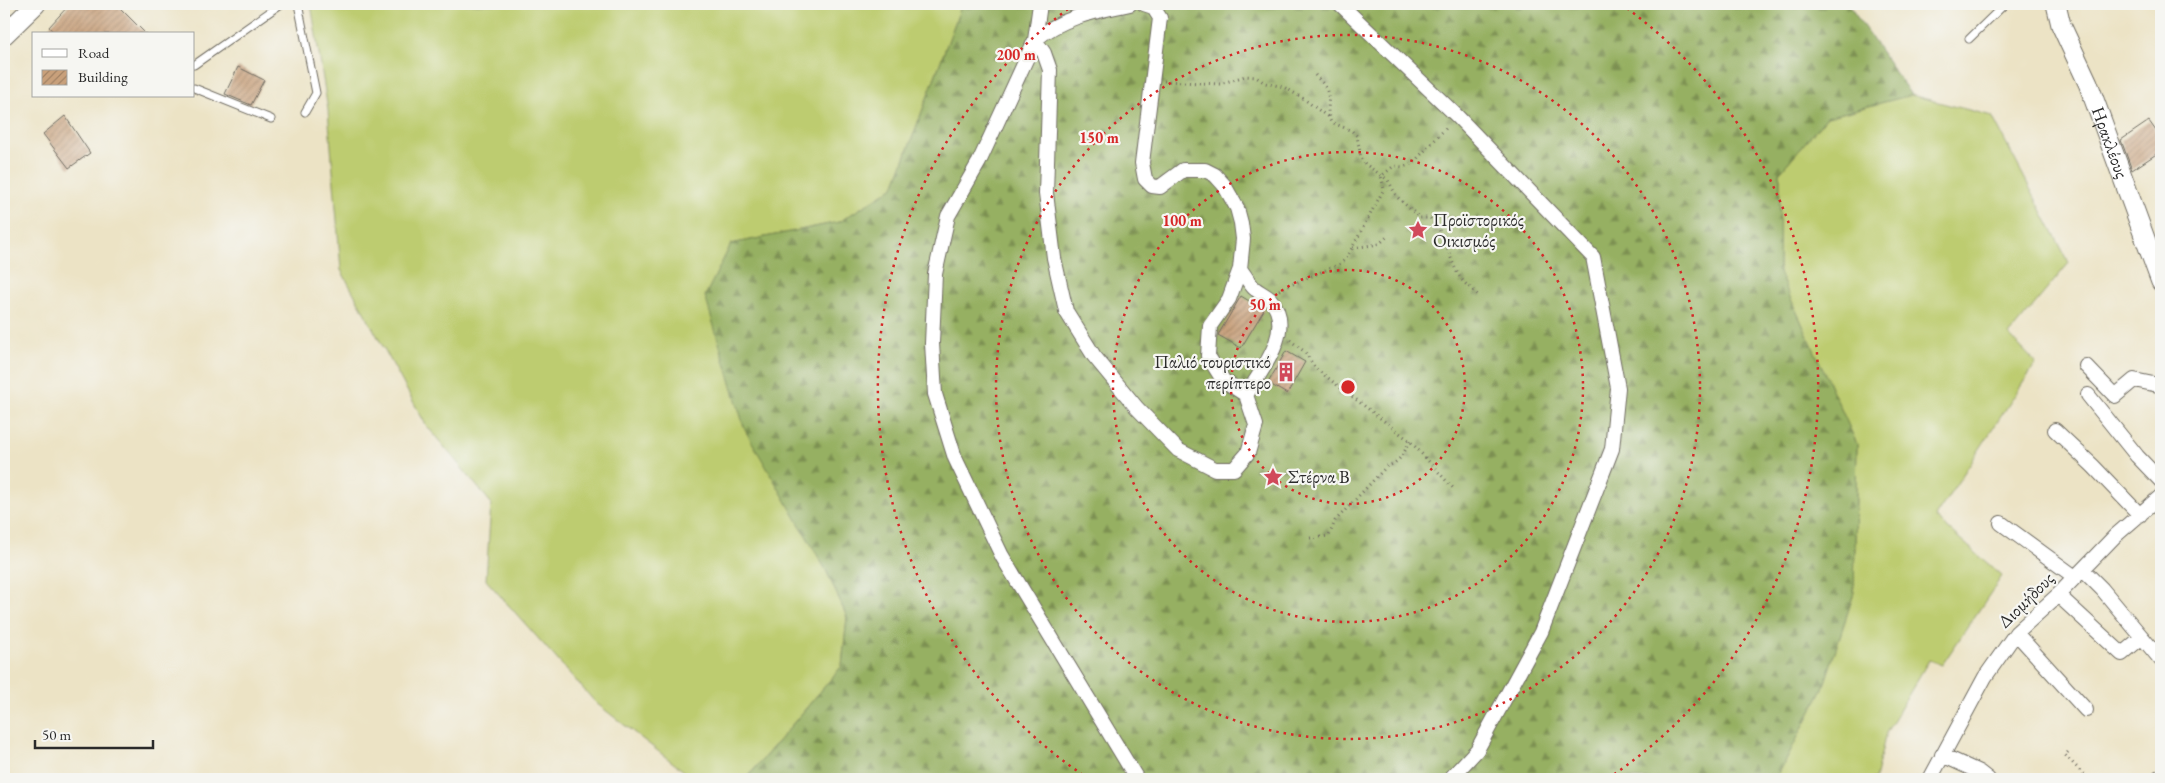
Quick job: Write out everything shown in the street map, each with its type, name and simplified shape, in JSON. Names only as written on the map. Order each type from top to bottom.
[{"type":"main road","points":[[4,35],[36,4]]},
{"type":"main road","name":"Ηρακλέους","points":[[2058,5],[2061,25],[2088,82],[2161,282]]},
{"type":"street","points":[[1040,4],[1035,40],[979,162],[948,216],[934,274],[932,343],[936,394],[955,458],[1002,556],[1137,779]]},
{"type":"street","points":[[1035,40],[1056,24],[1093,11],[1130,4]]},
{"type":"street","points":[[1035,40],[1044,53],[1050,70],[1046,193],[1054,258],[1066,311],[1094,356],[1137,408],[1178,450],[1215,469],[1234,470],[1248,453],[1256,425],[1246,396],[1223,380],[1208,356],[1210,326],[1229,299],[1240,269],[1243,239],[1241,223],[1237,208],[1224,185],[1215,175],[1205,170],[1183,170],[1160,187],[1152,186],[1146,179],[1142,163],[1160,18],[1152,7],[1144,4]]},
{"type":"street","points":[[1340,4],[1457,116],[1593,257],[1618,388],[1612,449],[1541,632],[1477,750],[1450,779]]},
{"type":"street","points":[[1240,269],[1253,287],[1269,299],[1280,314],[1279,333],[1265,364],[1246,396]]},
{"type":"street","points":[[2086,366],[2115,396],[2134,380],[2158,385],[2161,382]]},
{"type":"street","points":[[2088,395],[2137,456],[2161,481]]},
{"type":"street","points":[[2055,430],[2140,515]]},
{"type":"street","name":"Διομήδους","points":[[1930,779],[1985,677],[2016,633],[2161,496]]},
{"type":"street","points":[[2001,523],[2102,589],[2161,660]]},
{"type":"street","points":[[2058,595],[2122,654],[2142,637]]},
{"type":"street","points":[[2016,633],[2086,710]]},
{"type":"street","points":[[1942,755],[1979,772],[1988,779]]},
{"type":"street","points":[[2157,779],[2161,776]]},
{"type":"lane","points":[[195,64],[281,4]]},
{"type":"lane","points":[[298,4],[316,92],[306,112]]},
{"type":"lane","points":[[1969,39],[2005,4]]},
{"type":"lane","points":[[195,88],[271,119]]},
{"type":"path","points":[[1315,75],[1325,85],[1328,93],[1328,117]]},
{"type":"path","points":[[1152,80],[1220,84],[1245,76],[1256,77],[1265,83],[1284,87],[1304,99],[1328,117],[1331,122],[1352,131],[1356,136],[1361,158],[1366,164],[1388,180],[1396,197],[1420,218],[1430,218],[1439,227],[1452,262],[1462,280],[1478,295]]},
{"type":"path","points":[[1381,176],[1394,166],[1403,167],[1412,164],[1457,116]]},
{"type":"path","points":[[1269,299],[1282,288],[1340,264],[1346,259],[1384,189],[1381,176]]},
{"type":"path","points":[[1352,248],[1379,244],[1388,236]]},
{"type":"path","points":[[1279,333],[1305,352],[1316,368],[1410,441],[1453,488]]},
{"type":"path","points":[[1310,538],[1329,536],[1335,521],[1387,466],[1395,464],[1410,441]]},
{"type":"path","points":[[2068,752],[2065,755],[2088,779]]},
{"type":"green space","points":[[311,4],[962,4],[894,187],[839,222],[731,244],[827,572],[847,617],[842,666],[746,779],[694,779],[596,703],[486,580],[491,503],[426,425],[341,270],[328,110]]},
{"type":"green space","points":[[962,4],[1848,4],[1911,95],[1827,117],[1780,172],[1779,273],[1857,444],[1854,593],[1823,688],[1776,779],[746,779],[842,666],[847,617],[827,572],[745,430],[705,296],[731,244],[839,222],[894,187]]},
{"type":"green space","points":[[1911,95],[1992,116],[2069,263],[2009,335],[2036,363],[1935,517],[2002,576],[1942,665],[1929,660],[1886,733],[1875,779],[1776,779],[1823,688],[1854,593],[1857,445],[1779,273],[1780,172],[1827,117]]},
{"type":"building","points":[[70,4],[116,4],[144,32],[53,32],[49,27]]},
{"type":"building","points":[[238,67],[264,80],[251,105],[225,94]]},
{"type":"building","points":[[65,116],[90,153],[69,168],[43,134]]},
{"type":"building","points":[[2149,121],[2161,138],[2161,151],[2132,170],[2121,140]]},
{"type":"building","points":[[1241,296],[1264,310],[1241,348],[1218,335]]},
{"type":"building","name":"Παλιό τουριστικό περίπτερο","points":[[1286,351],[1305,362],[1287,394],[1268,383]]},
{"type":"place","name":"Προϊστορικός Οικισμός","points":[[1418,230]]},
{"type":"place","name":"Παλιό τουριστικό περίπτερο","points":[[1286,372]]},
{"type":"place","name":"Στέρνα Β","points":[[1273,477]]}]
